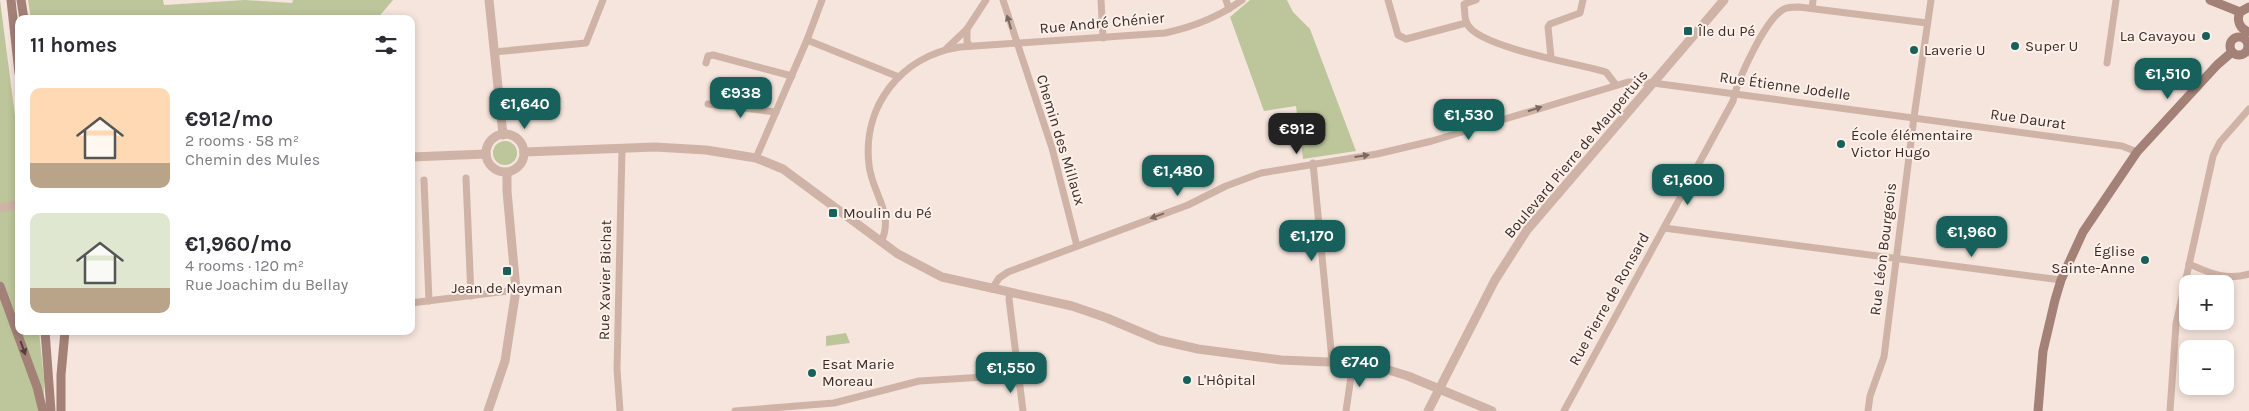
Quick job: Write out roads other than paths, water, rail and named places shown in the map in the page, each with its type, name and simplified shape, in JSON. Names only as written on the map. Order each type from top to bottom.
[{"type":"main road","points":[[11,0],[15,36]]},
{"type":"main road","points":[[21,0],[23,15]]},
{"type":"main road","points":[[2210,0],[2240,12]]},
{"type":"main road","points":[[2232,52],[2239,56],[2244,54],[2247,40],[2238,20],[2240,12],[2249,6]]},
{"type":"main road","points":[[2232,52],[2231,43],[2236,38],[2247,40]]},
{"type":"main road","points":[[2038,411],[2044,351],[2061,280],[2083,232],[2137,152],[2217,65],[2232,52]]},
{"type":"main road","points":[[0,286],[15,327]]},
{"type":"main road","points":[[18,335],[37,388],[43,411]]},
{"type":"main road","points":[[45,335],[51,411]]},
{"type":"main road","points":[[61,411],[61,375],[65,335]]},
{"type":"street","points":[[489,0],[503,135]]},
{"type":"street","points":[[494,52],[586,43],[603,0]]},
{"type":"street","points":[[756,158],[792,76],[822,0]]},
{"type":"street","points":[[881,242],[887,230],[886,219],[869,166],[870,126],[876,109],[884,94],[899,77],[928,57],[946,50],[967,28],[986,0]]},
{"type":"street","name":"Chemin des Millaux","points":[[1003,0],[1052,148],[1076,246]]},
{"type":"street","points":[[1101,0],[1103,38]]},
{"type":"street","points":[[1226,0],[1230,9]]},
{"type":"street","name":"Rue André Chénier","points":[[946,50],[970,46],[1156,34],[1185,28],[1230,9],[1242,0]]},
{"type":"street","points":[[1388,0],[1398,35],[1406,39],[1466,23]]},
{"type":"street","points":[[1476,0],[1464,4],[1466,23],[1471,30],[1496,44],[1606,72],[1616,85]]},
{"type":"street","points":[[1551,58],[1548,27],[1550,24],[1580,14],[1583,0]]},
{"type":"street","name":"Boulevard Pierre de Maupertuis","points":[[1428,411],[1495,280],[1528,230],[1724,0]]},
{"type":"street","points":[[1812,8],[1813,0]]},
{"type":"street","name":"Rue Léon Bourgeois","points":[[1868,411],[1870,396],[1884,357],[1914,117],[1932,0]]},
{"type":"street","points":[[2106,63],[2116,0]]},
{"type":"street","name":"Rue Pierre de Ronsard","points":[[1564,411],[1733,101],[1743,69],[1773,18],[1784,9],[1799,7],[1927,23]]},
{"type":"street","points":[[967,28],[967,42],[970,46]]},
{"type":"street","points":[[807,40],[899,77]]},
{"type":"street","points":[[706,63],[708,56],[713,55],[792,76]]},
{"type":"street","name":"Rue Étienne Jodelle","points":[[992,289],[999,278],[1008,272],[1188,205],[1226,186],[1260,173],[1377,154],[1432,141],[1616,85],[1638,81],[1914,117]]},
{"type":"street","points":[[708,104],[776,112]]},
{"type":"street","points":[[2170,411],[2175,334],[2216,147],[2249,109]]},
{"type":"street","name":"Rue Daurat","points":[[1914,117],[2122,146],[2137,152]]},
{"type":"street","points":[[503,135],[515,137],[520,141],[524,152],[518,168],[507,172],[501,172],[491,166],[486,154],[489,144],[498,136],[503,135]]},
{"type":"street","points":[[524,152],[655,147],[706,150],[756,158],[783,168],[907,260],[942,277],[1072,306],[1160,340],[1198,349],[1281,360],[1332,360],[1408,376],[1492,411]]},
{"type":"street","name":"Rue Xavier Bichat","points":[[620,411],[617,369],[622,149]]},
{"type":"street","points":[[415,157],[486,154]]},
{"type":"street","points":[[1314,163],[1332,360]]},
{"type":"street","points":[[488,411],[505,361],[516,290],[507,172]]},
{"type":"street","points":[[466,178],[471,296]]},
{"type":"street","points":[[424,180],[429,301]]},
{"type":"street","points":[[0,208],[15,205]]},
{"type":"street","points":[[1664,228],[2061,280]]},
{"type":"street","points":[[2189,264],[2213,275],[2236,278],[2249,274]]},
{"type":"street","points":[[415,303],[516,290]]},
{"type":"street","points":[[1010,292],[1023,411]]},
{"type":"street","points":[[1346,411],[1353,363]]},
{"type":"street","points":[[735,411],[834,403],[919,381],[1019,374]]},
{"type":"place","name":"Île du Pé","points":[[1688,31]]},
{"type":"place","name":"La Cavayou","points":[[2206,36]]},
{"type":"place","name":"Super U","points":[[2015,46]]},
{"type":"place","name":"Laverie U","points":[[1914,50]]},
{"type":"place","name":"École élémentaire Victor Hugo","points":[[1841,144]]},
{"type":"place","name":"Moulin du Pé","points":[[833,213]]},
{"type":"place","name":"Église Sainte-Anne","points":[[2145,260]]},
{"type":"place","name":"Jean de Neyman","points":[[507,271]]},
{"type":"place","name":"Esat Marie Moreau","points":[[812,373]]},
{"type":"place","name":"L'Hôpital","points":[[1187,380]]}]
